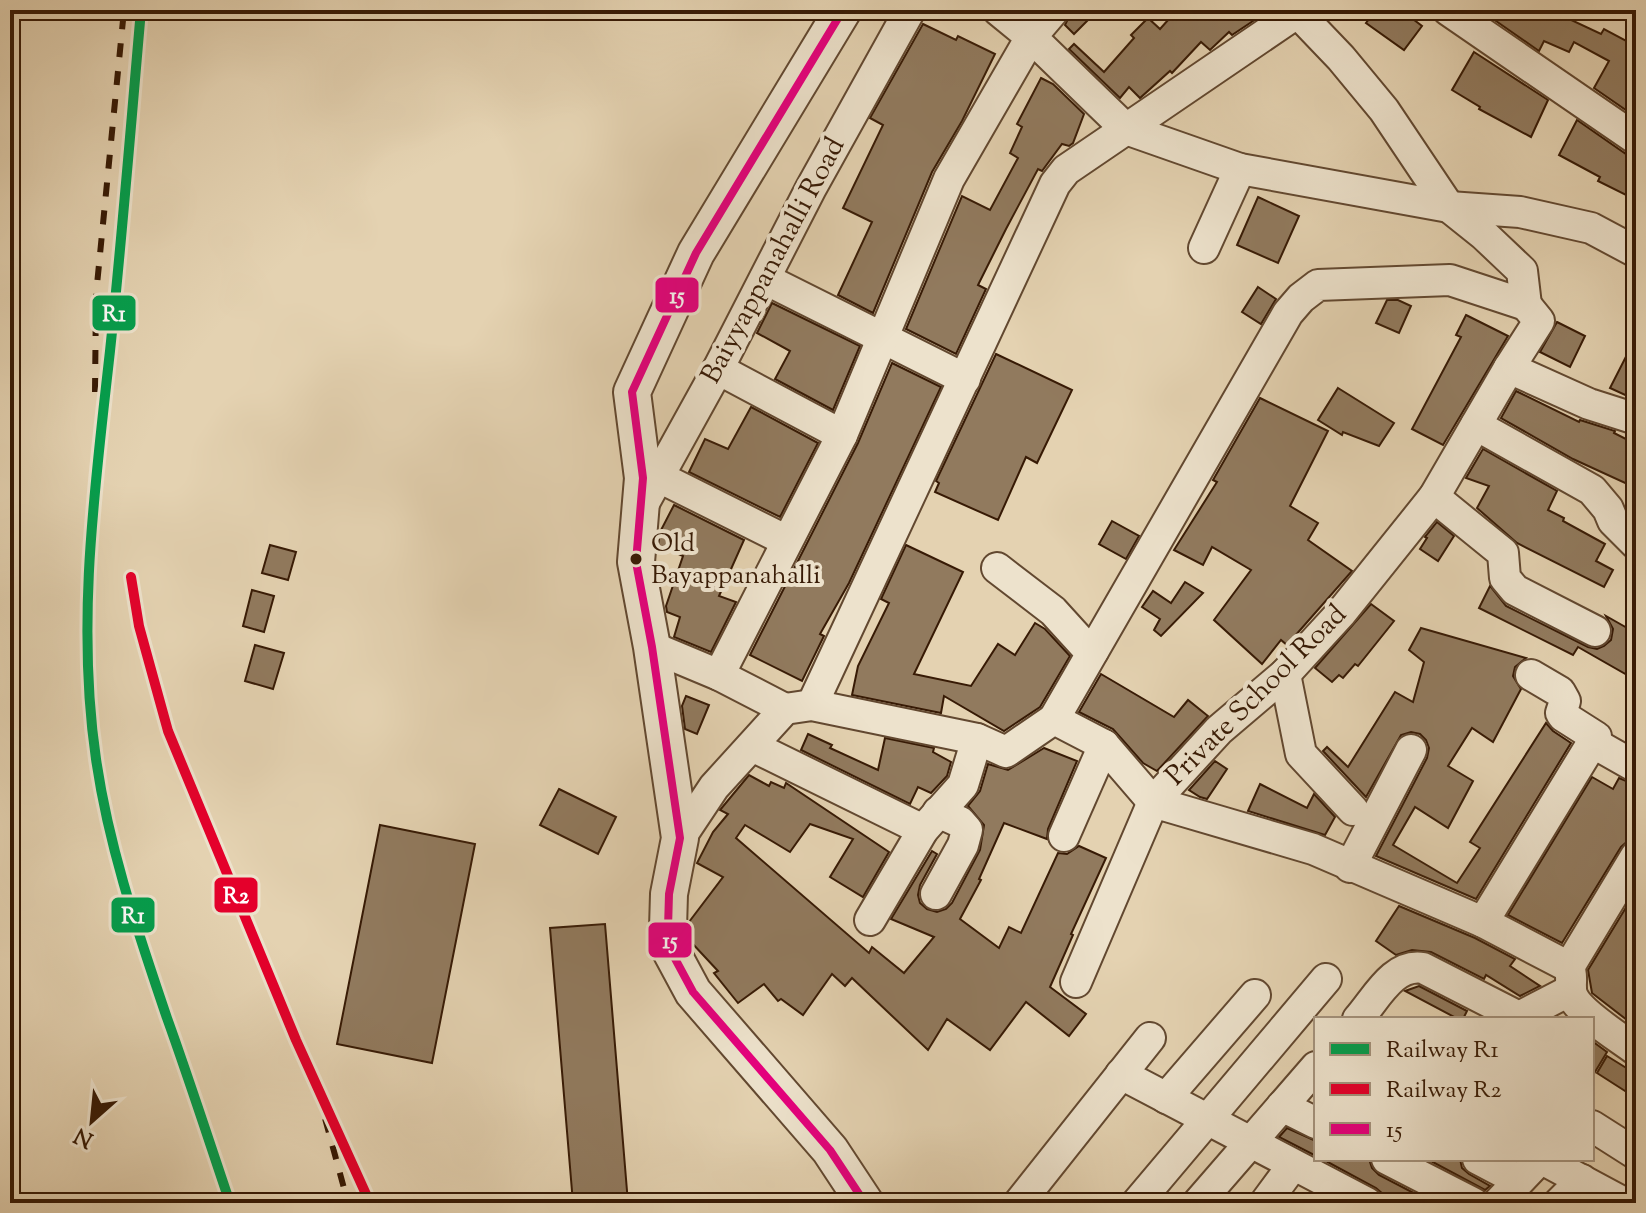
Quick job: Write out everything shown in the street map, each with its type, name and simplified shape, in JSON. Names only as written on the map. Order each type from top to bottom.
[{"type":"street","points":[[843,10],[696,253],[632,392],[643,478],[636,562],[652,647],[680,838],[669,894],[668,928],[672,953],[693,992],[830,1150],[865,1203]]},
{"type":"street","name":"Baiyyappanahalli Road","points":[[639,512],[718,369],[811,188],[910,10]]},
{"type":"street","points":[[998,10],[1031,37],[1126,129],[1240,169],[1449,207],[1520,212],[1591,228],[1636,252]]},
{"type":"street","points":[[719,675],[842,435],[949,179],[1031,37],[1054,10]]},
{"type":"street","points":[[1448,10],[1636,139]]},
{"type":"street","points":[[652,647],[799,707],[977,739],[1006,752],[1054,719],[1288,313],[1301,298],[1318,285],[1450,280],[1526,305],[1522,271],[1449,207],[1384,110],[1299,11],[1066,170],[1055,184],[965,379],[799,707],[752,746],[714,787],[680,838]]},
{"type":"street","points":[[1204,248],[1240,169]]},
{"type":"street","points":[[765,279],[965,379]]},
{"type":"street","name":"Private School Road","points":[[1054,719],[1104,745],[1153,802],[1219,730],[1285,674],[1341,613],[1434,497],[1539,321],[1526,305]]},
{"type":"street","points":[[1509,368],[1589,404],[1636,419]]},
{"type":"street","points":[[718,369],[842,435]]},
{"type":"street","points":[[1476,425],[1592,490],[1608,509],[1613,521],[1636,544]]},
{"type":"street","points":[[659,477],[787,541]]},
{"type":"street","points":[[1434,497],[1503,553],[1505,578],[1515,590],[1595,631]]},
{"type":"street","points":[[997,568],[1053,611],[1093,651]]},
{"type":"street","points":[[1285,674],[1301,754],[1353,810]]},
{"type":"street","points":[[1531,675],[1560,692],[1565,701],[1561,713],[1594,734],[1595,745]]},
{"type":"street","points":[[870,920],[930,821],[963,785],[977,739]]},
{"type":"street","points":[[1064,836],[1104,745]]},
{"type":"street","points":[[1483,922],[1591,745],[1636,767]]},
{"type":"street","points":[[752,746],[930,821],[960,822],[967,830],[963,845],[936,894]]},
{"type":"street","points":[[1350,867],[1411,750]]},
{"type":"street","points":[[1076,982],[1153,802],[1313,849],[1483,922],[1570,978],[1578,1005],[1593,1017]]},
{"type":"street","points":[[1373,1015],[1396,973],[1411,966],[1423,968],[1519,1017],[1570,978],[1636,856]]},
{"type":"street","points":[[1137,1203],[1326,979]]},
{"type":"street","points":[[1166,1098],[1255,995]]},
{"type":"street","points":[[1594,1017],[1636,1050]]},
{"type":"street","points":[[1019,1203],[1150,1038]]},
{"type":"street","points":[[1198,1203],[1314,1071]]},
{"type":"street","points":[[1121,1074],[1293,1165],[1324,1194],[1367,1203]]},
{"type":"street","points":[[1282,1106],[1314,1122]]},
{"type":"street","points":[[1594,1127],[1636,1154]]},
{"type":"street","points":[[1391,1161],[1473,1203]]},
{"type":"street","points":[[1482,1161],[1518,1180]]},
{"type":"street","points":[[1498,1203],[1539,1161]]},
{"type":"street","points":[[1545,1161],[1627,1203],[1636,1195]]},
{"type":"street","points":[[1265,1203],[1293,1165]]},
{"type":"street","points":[[1559,1203],[1582,1180]]},
{"type":"building","points":[[1072,10],[1098,10],[1074,34],[1065,25]]},
{"type":"building","points":[[1177,10],[1262,10],[1253,21],[1232,35],[1229,32],[1210,50],[1201,42],[1172,73],[1170,71],[1140,98],[1129,87],[1120,98],[1069,49],[1074,44],[1104,72],[1134,38],[1131,35],[1148,18],[1160,29]]},
{"type":"building","points":[[1376,10],[1401,10],[1422,26],[1404,50],[1366,23]]},
{"type":"building","points":[[1503,10],[1550,10],[1601,34],[1604,29],[1636,46],[1636,117],[1594,88],[1609,61],[1574,42],[1569,52],[1544,41],[1539,51],[1496,21]]},
{"type":"building","points":[[923,24],[995,54],[962,121],[932,172],[873,313],[838,295],[872,222],[843,208],[883,125],[870,118]]},
{"type":"building","points":[[1474,52],[1548,100],[1531,137],[1479,109],[1452,90]]},
{"type":"building","points":[[1041,78],[1053,84],[1084,114],[1073,143],[1069,146],[1062,144],[1042,171],[1038,169],[1006,229],[978,285],[986,289],[956,354],[906,329],[962,196],[990,210],[1018,158],[1010,153],[1022,127],[1017,124]]},
{"type":"building","points":[[1577,120],[1626,154],[1636,157],[1636,176],[1626,195],[1559,155]]},
{"type":"building","points":[[1258,197],[1299,216],[1278,263],[1237,245]]},
{"type":"building","points":[[1258,287],[1276,299],[1261,324],[1242,312]]},
{"type":"building","points":[[1387,300],[1398,300],[1411,306],[1399,333],[1376,323]]},
{"type":"building","points":[[772,303],[860,346],[833,410],[775,379],[790,351],[757,333]]},
{"type":"building","points":[[1466,315],[1508,336],[1443,445],[1412,429],[1461,337],[1456,335]]},
{"type":"building","points":[[1557,322],[1585,336],[1570,367],[1540,352]]},
{"type":"building","points":[[1636,337],[1636,400],[1610,388]]},
{"type":"building","points":[[996,354],[1072,390],[1037,463],[1026,457],[998,520],[935,492],[939,483],[936,481]]},
{"type":"building","points":[[892,363],[941,387],[849,583],[820,634],[824,636],[802,681],[750,655],[858,443]]},
{"type":"building","points":[[1338,388],[1394,423],[1379,446],[1343,432],[1342,435],[1318,420]]},
{"type":"building","points":[[1516,391],[1579,422],[1615,431],[1636,444],[1636,488],[1573,459],[1501,418]]},
{"type":"building","points":[[1260,398],[1328,431],[1290,506],[1318,523],[1308,540],[1352,571],[1287,645],[1281,640],[1262,664],[1214,620],[1251,570],[1212,547],[1203,565],[1174,550],[1217,482],[1213,480]]},
{"type":"building","points":[[751,407],[818,443],[780,517],[689,472],[705,439],[728,449]]},
{"type":"building","points":[[1483,449],[1557,491],[1548,510],[1605,544],[1596,561],[1613,570],[1604,587],[1517,543],[1477,508],[1489,486],[1466,478]]},
{"type":"building","points":[[674,505],[744,540],[719,596],[736,602],[711,652],[674,637],[680,617],[667,612],[666,606],[683,556],[658,545],[660,532]]},
{"type":"building","points":[[1112,521],[1139,536],[1126,559],[1099,544]]},
{"type":"building","points":[[1437,522],[1454,536],[1438,561],[1420,549]]},
{"type":"building","points":[[270,545],[296,552],[288,580],[262,573]]},
{"type":"building","points":[[906,545],[963,572],[914,674],[971,686],[998,644],[1015,655],[1035,623],[1045,629],[1070,656],[1040,707],[1004,731],[944,696],[941,713],[852,695],[858,666],[889,603],[881,599]]},
{"type":"building","points":[[1185,582],[1203,593],[1161,636],[1154,630],[1160,619],[1142,607],[1153,591],[1171,603]]},
{"type":"building","points":[[1490,586],[1506,606],[1588,647],[1597,649],[1611,640],[1613,629],[1606,616],[1636,633],[1636,680],[1578,647],[1573,655],[1479,608]]},
{"type":"building","points":[[252,590],[274,596],[264,632],[243,626]]},
{"type":"building","points":[[1371,604],[1394,621],[1358,666],[1355,664],[1343,678],[1339,675],[1332,682],[1315,668]]},
{"type":"building","points":[[1421,628],[1526,658],[1515,667],[1513,676],[1521,689],[1493,742],[1472,728],[1448,766],[1473,781],[1448,828],[1415,807],[1393,845],[1457,883],[1480,848],[1470,842],[1546,723],[1571,743],[1476,899],[1376,856],[1427,758],[1429,748],[1420,734],[1411,732],[1401,735],[1366,797],[1323,751],[1327,747],[1348,767],[1395,692],[1413,702],[1424,662],[1409,650]]},
{"type":"building","points":[[255,645],[284,653],[273,689],[245,681]]},
{"type":"building","points":[[1101,674],[1174,717],[1188,700],[1208,716],[1157,771],[1143,763],[1113,729],[1079,712]]},
{"type":"building","points":[[686,696],[709,705],[697,734],[685,729],[682,706]]},
{"type":"building","points":[[808,734],[878,770],[885,738],[934,748],[933,752],[951,762],[947,776],[931,793],[918,787],[910,804],[801,750]]},
{"type":"building","points":[[1044,748],[1077,761],[1048,829],[1047,839],[1004,823],[981,880],[960,919],[999,948],[1009,927],[1021,933],[1058,853],[1067,854],[1079,846],[1106,858],[1050,987],[1086,1014],[1069,1036],[1026,1002],[990,1050],[947,1019],[928,1050],[852,978],[845,986],[832,974],[803,1015],[781,999],[778,1001],[764,984],[738,1003],[714,973],[718,971],[691,942],[689,922],[723,877],[697,863],[713,832],[728,814],[720,810],[749,775],[769,786],[771,782],[784,788],[786,783],[889,852],[863,897],[830,877],[853,839],[810,824],[790,852],[745,825],[736,838],[869,953],[872,947],[904,973],[934,937],[891,919],[932,851],[937,854],[918,895],[920,903],[937,912],[952,903],[980,850],[984,825],[968,806],[980,791],[988,764],[1008,770]]},
{"type":"building","points":[[1215,761],[1227,769],[1207,799],[1200,797],[1189,790]]},
{"type":"building","points":[[1592,777],[1613,789],[1619,778],[1636,785],[1636,827],[1562,943],[1508,915]]},
{"type":"building","points":[[1260,784],[1307,808],[1314,794],[1335,817],[1325,835],[1248,811]]},
{"type":"building","points":[[559,789],[616,817],[598,854],[540,825]]},
{"type":"building","points":[[380,825],[475,844],[432,1063],[337,1044]]},
{"type":"building","points":[[1636,891],[1636,1027],[1592,993],[1588,970]]},
{"type":"building","points":[[1399,906],[1475,938],[1515,959],[1510,966],[1540,986],[1520,996],[1486,975],[1484,979],[1431,952],[1412,950],[1396,955],[1376,941]]},
{"type":"building","points":[[605,924],[628,1203],[573,1203],[550,928]]},
{"type":"building","points":[[1419,986],[1467,1011],[1464,1017],[1454,1017],[1405,991]]},
{"type":"building","points":[[1594,1042],[1607,1052],[1594,1074]]},
{"type":"building","points":[[1607,1056],[1636,1074],[1636,1098],[1597,1073]]},
{"type":"building","points":[[1287,1128],[1314,1140],[1314,1155],[1279,1137]]},
{"type":"building","points":[[1326,1161],[1370,1161],[1379,1175],[1433,1203],[1385,1203],[1383,1194]]},
{"type":"building","points":[[1431,1161],[1460,1161],[1462,1168],[1469,1174],[1490,1186],[1485,1190]]},
{"type":"railway","points":[[95,392],[96,295],[124,10]]},
{"type":"railway","points":[[129,150],[141,10]]},
{"type":"railway","points":[[117,281],[86,584],[85,659],[90,722],[106,817],[121,879],[230,1203]]},
{"type":"railway","points":[[296,1040],[323,1111],[348,1203]]},
{"type":"rail line","name":"R1","points":[[141,10],[90,555],[90,708],[108,825],[126,890],[230,1203]]},
{"type":"rail line","name":"R2","points":[[131,577],[139,626],[168,731],[296,1040],[370,1203]]},
{"type":"transit line","name":"15","points":[[843,10],[696,253],[632,392],[643,478],[636,562],[652,647],[680,838],[669,894],[668,928],[672,953],[693,992],[830,1150],[865,1203]]},
{"type":"place","name":"Old Bayappanahalli","points":[[636,559]]}]
